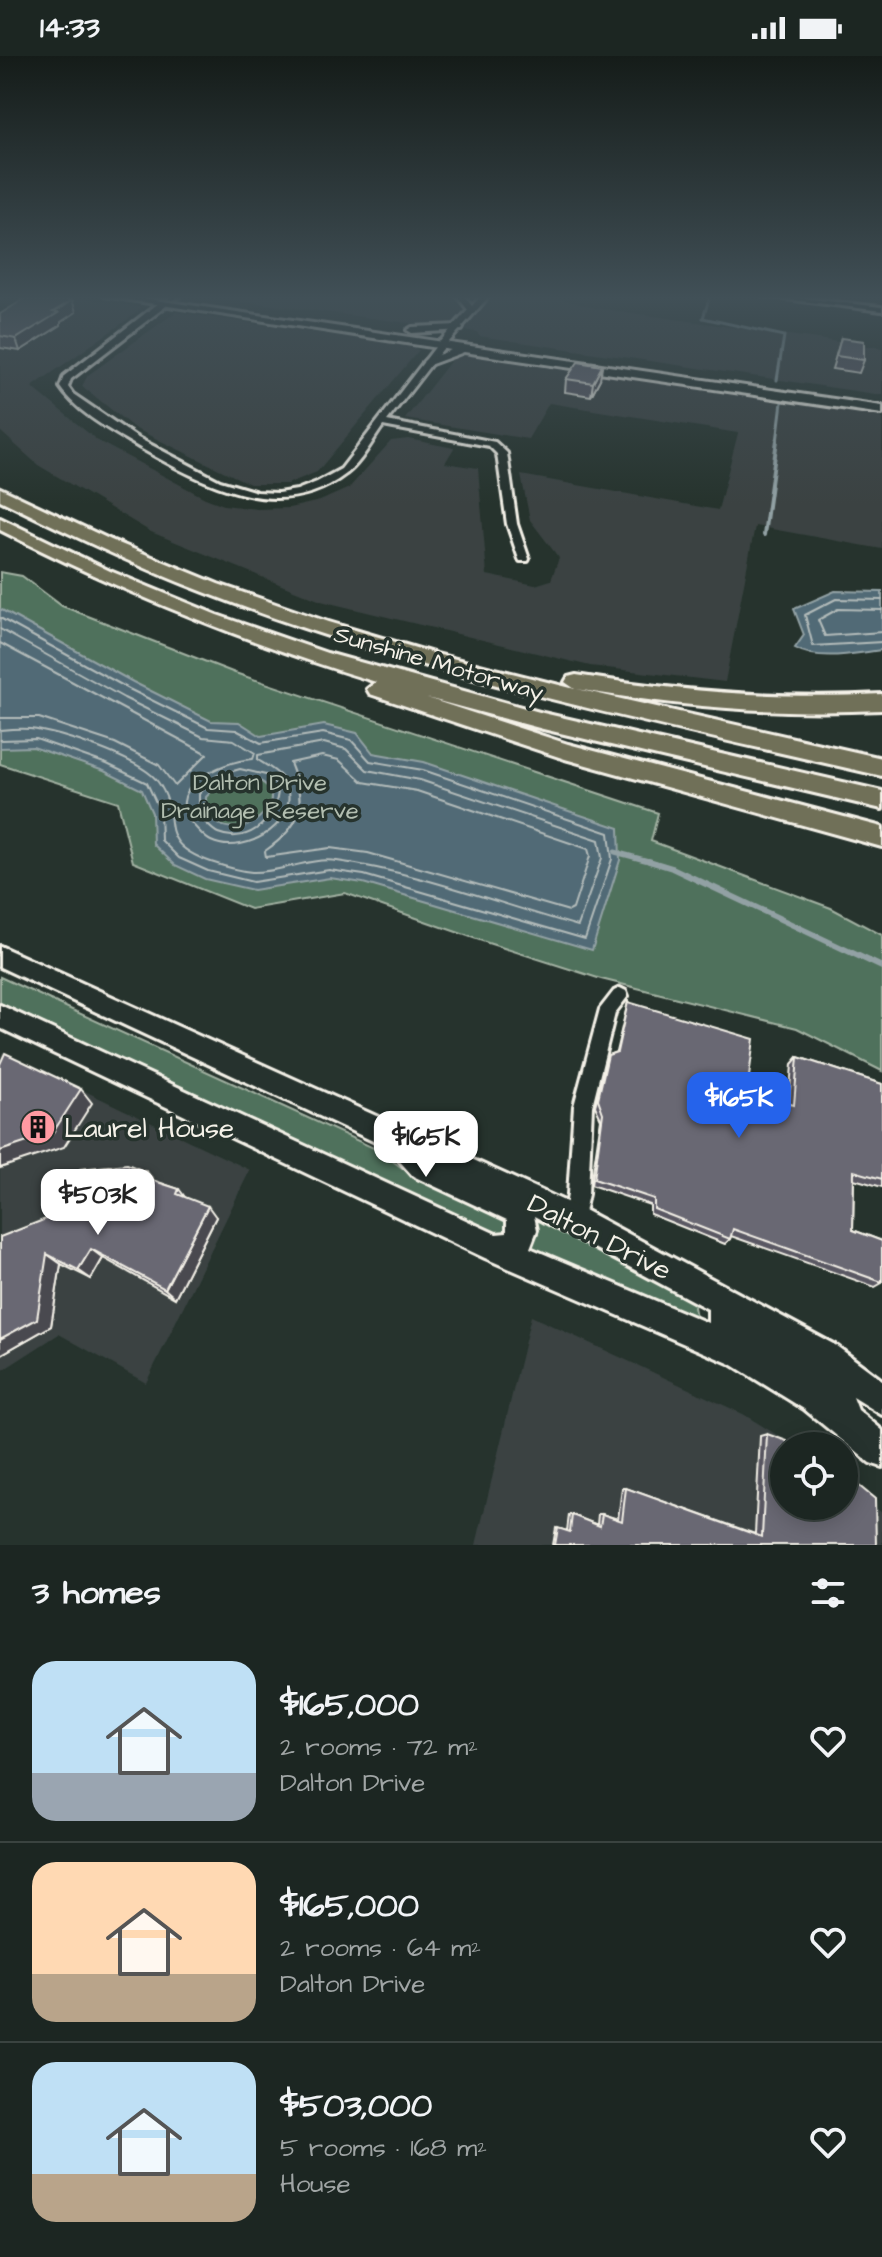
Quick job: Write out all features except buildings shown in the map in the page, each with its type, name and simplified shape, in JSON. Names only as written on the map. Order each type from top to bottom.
[{"type":"highway","name":"Sunshine Motorway","points":[[0,493],[97,541],[228,595],[322,628],[455,667],[882,767]]},
{"type":"highway","name":"Sunshine Motorway","points":[[0,523],[127,585],[243,630],[376,674],[512,712],[882,800]]},
{"type":"highway","points":[[243,630],[266,648],[464,720],[633,770],[882,837]]},
{"type":"highway","points":[[455,667],[495,667],[644,693],[737,704],[813,707],[882,702]]},
{"type":"main road","points":[[598,365],[882,410]]},
{"type":"main road","points":[[615,365],[882,400]]},
{"type":"main road","name":"Dalton Drive","points":[[0,956],[574,1220],[824,1356],[882,1399]]},
{"type":"main road","name":"Dalton Drive","points":[[0,1016],[495,1248],[777,1370],[845,1419],[882,1451]]},
{"type":"main road","points":[[389,1133],[423,1166],[519,1211],[523,1230],[516,1247],[495,1248]]},
{"type":"main road","points":[[755,1316],[732,1309],[722,1312],[721,1318],[725,1326],[737,1334],[784,1357],[835,1390],[845,1419]]},
{"type":"street","points":[[82,365],[67,378],[64,387],[70,396],[126,437],[230,491],[257,496],[291,494],[323,485],[344,471],[426,365]]},
{"type":"street","points":[[382,423],[492,444],[502,453],[512,524],[524,559]]},
{"type":"street","points":[[574,1220],[583,1106],[608,1009],[620,996]]},
{"type":"shaded area","points":[[0,365],[62,365],[32,387],[98,441],[205,498],[224,505],[257,509],[289,508],[320,501],[349,488],[391,441],[408,439],[454,448],[445,463],[478,468],[487,575],[535,585],[551,580],[559,558],[530,520],[521,475],[718,510],[738,433],[549,403],[528,439],[405,419],[447,365],[541,365],[882,417],[882,549],[755,526],[725,682],[590,666],[321,601],[151,532],[38,465],[0,431]]},
{"type":"shaded area","points":[[101,365],[406,365],[317,472],[287,484],[250,484],[134,428],[82,386],[88,375]]},
{"type":"shaded area","points":[[680,365],[882,365],[882,395]]},
{"type":"shaded area","points":[[3,1052],[250,1170],[146,1383],[59,1334],[0,1372],[0,1059]]},
{"type":"shaded area","points":[[531,1316],[743,1414],[772,1432],[770,1520],[858,1520],[858,1493],[882,1513],[882,1545],[476,1545]]},
{"type":"green space","name":"Dalton Drive Drainage Reserve","points":[[0,572],[22,576],[62,606],[235,673],[658,813],[651,841],[831,908],[882,935],[882,1071],[797,1028],[601,979],[345,893],[250,909],[133,862],[118,802],[0,764]]},
{"type":"green space","points":[[0,977],[376,1149],[409,1173],[506,1218],[512,1228],[507,1236],[497,1237],[0,1003]]},
{"type":"green space","points":[[527,1208],[698,1297],[694,1307],[697,1322],[525,1248]]},
{"type":"water","points":[[835,591],[882,592],[882,650],[826,656],[795,648],[804,635],[794,609]]},
{"type":"water","points":[[0,609],[211,721],[239,722],[261,736],[324,725],[357,733],[373,753],[424,762],[619,828],[620,860],[592,950],[363,883],[330,878],[253,890],[205,879],[175,865],[153,844],[152,813],[142,790],[104,771],[33,747],[0,748]],"holes":[[[241,777],[261,782],[270,791],[270,803],[263,814],[251,823],[236,827],[220,825],[206,813],[206,797],[220,783]]]},
{"type":"waterway","points":[[777,380],[779,365]]},
{"type":"waterway","points":[[777,442],[782,402]]},
{"type":"waterway","points":[[764,535],[777,440]]},
{"type":"waterway","points":[[615,852],[652,862]]},
{"type":"waterway","points":[[652,862],[672,868],[882,967]]},
{"type":"place","name":"Laurel House","points":[[38,1127]]}]
